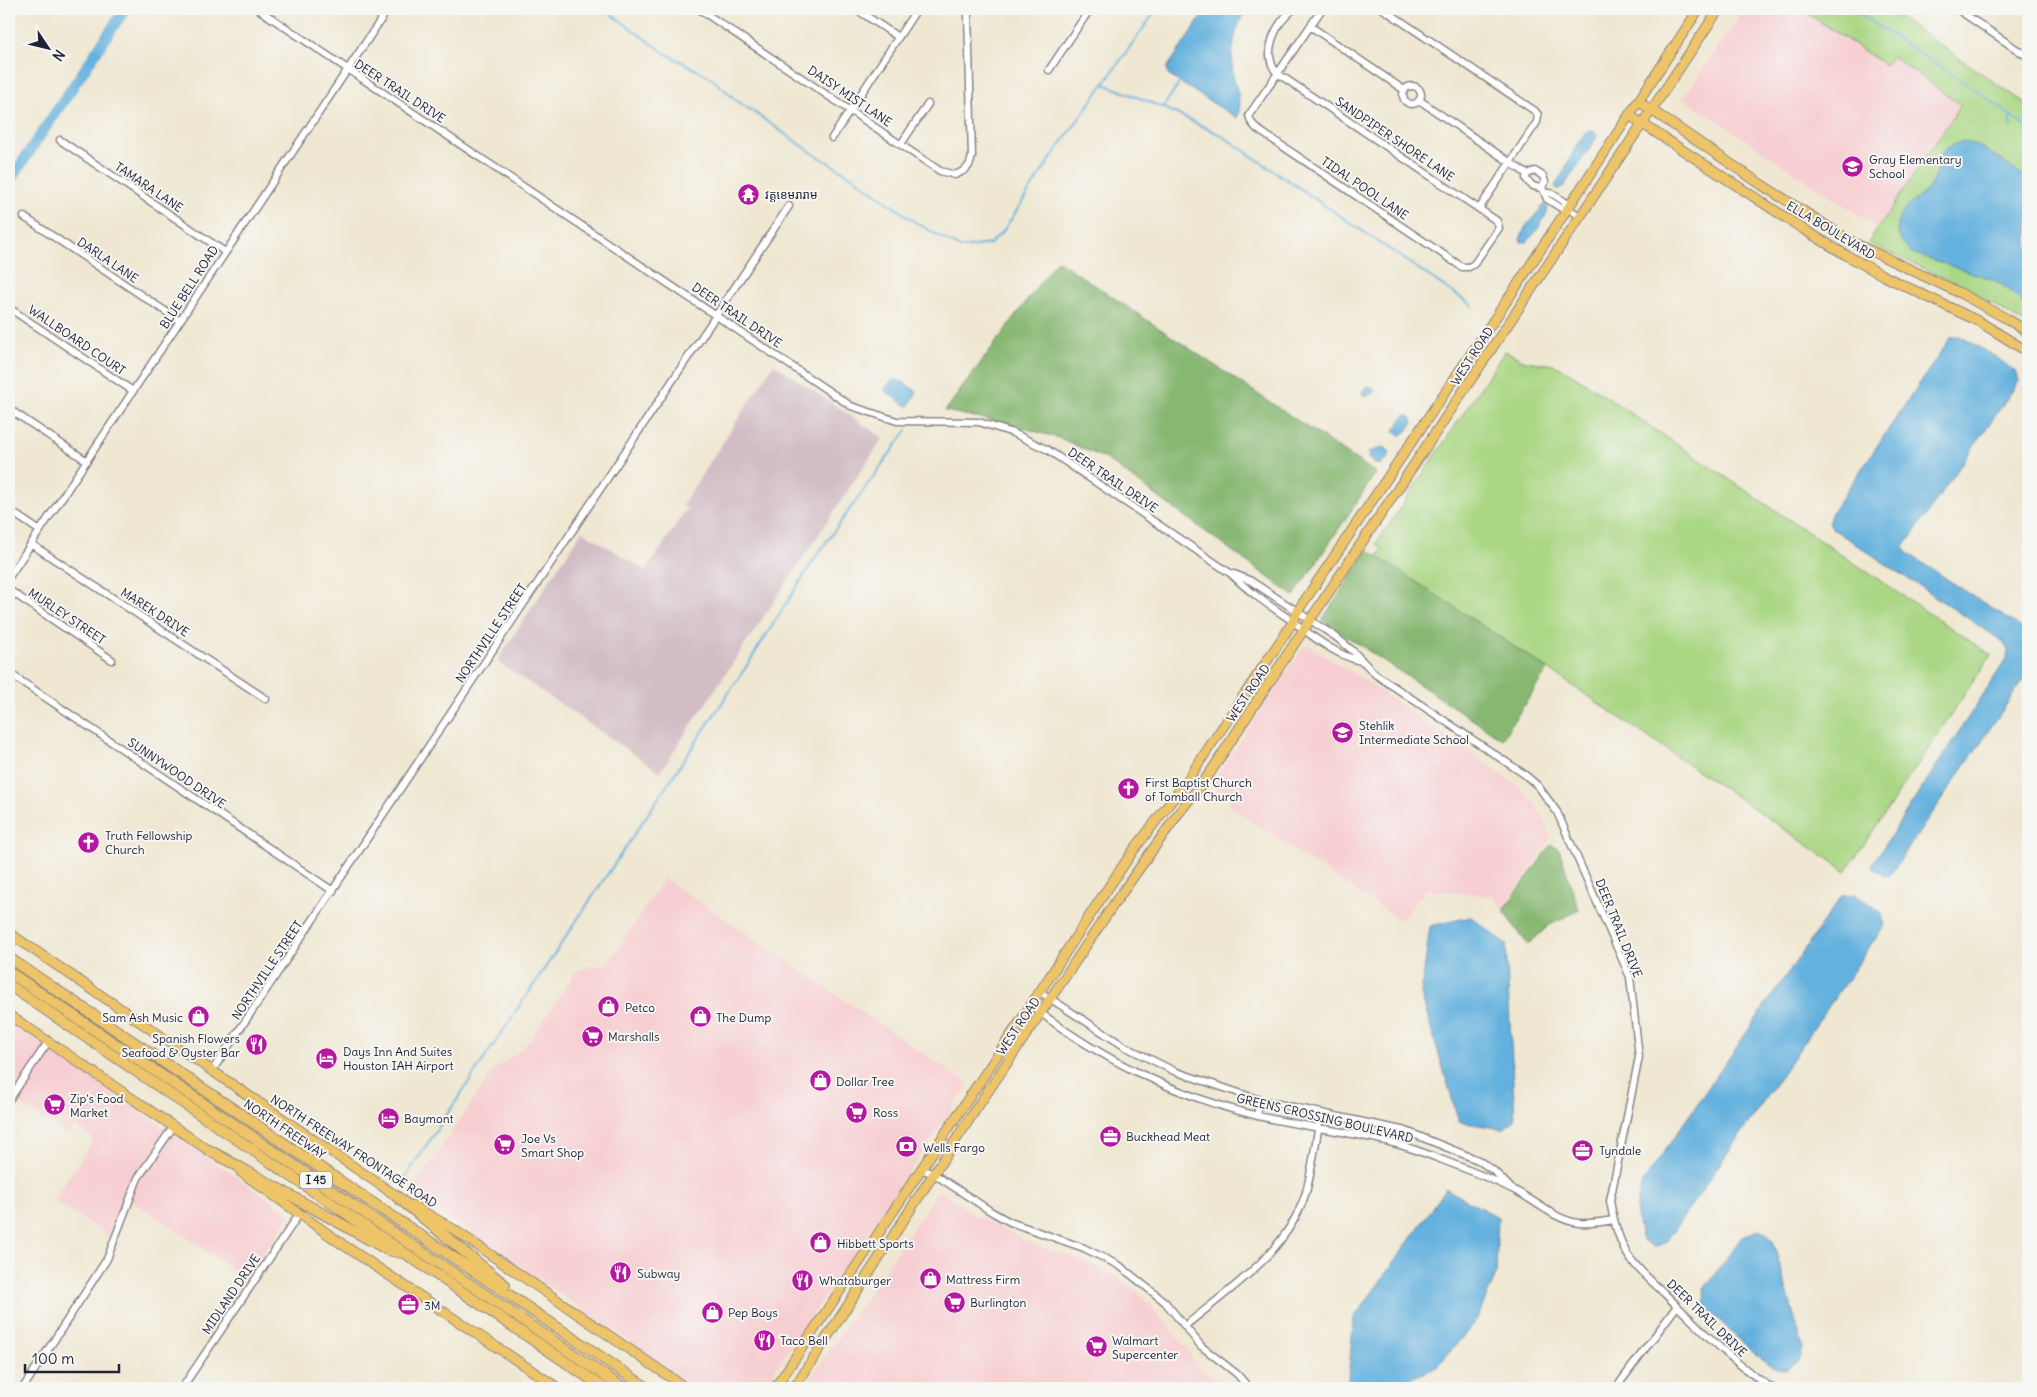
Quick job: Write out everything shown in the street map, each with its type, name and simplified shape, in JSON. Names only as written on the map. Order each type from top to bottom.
[{"type":"highway","name":"NORTH FREEWAY","points":[[9,958],[647,1388]]},
{"type":"highway","name":"NORTH FREEWAY","points":[[9,972],[623,1388]]},
{"type":"highway","name":"I 45","points":[[9,985],[604,1388]]},
{"type":"highway","points":[[209,1150],[388,1250],[406,1253]]},
{"type":"highway","points":[[395,1195],[475,1261],[579,1342]]},
{"type":"main road","name":"WEST ROAD","points":[[775,1388],[1032,1005],[1102,897],[1232,716],[1293,622],[1297,612],[1512,293],[1699,9]]},
{"type":"main road","name":"WEST ROAD","points":[[794,1388],[880,1255],[1114,904],[1178,814],[1210,773],[1523,300],[1581,217],[1719,9]]},
{"type":"main road","name":"ELLA BOULEVARD","points":[[1638,101],[1762,185],[1854,243],[1960,293],[2028,332]]},
{"type":"main road","name":"ELLA BOULEVARD","points":[[1629,115],[1849,257],[1980,322],[2028,352]]},
{"type":"main road","points":[[1754,197],[1762,185]]},
{"type":"main road","points":[[1849,257],[1854,243]]},
{"type":"main road","points":[[1512,293],[1523,300]]},
{"type":"main road","points":[[1460,369],[1472,377]]},
{"type":"main road","points":[[1350,532],[1364,541]]},
{"type":"main road","points":[[1232,716],[1242,723]]},
{"type":"main road","points":[[1168,806],[1178,814]]},
{"type":"main road","points":[[1102,897],[1114,904]]},
{"type":"main road","name":"NORTH FREEWAY FRONTAGE ROAD","points":[[9,933],[395,1195],[453,1229],[686,1388]]},
{"type":"main road","points":[[9,1015],[209,1150],[342,1244],[558,1388]]},
{"type":"main road","points":[[869,1248],[880,1255]]},
{"type":"main road","points":[[822,1318],[834,1325]]},
{"type":"street","name":"DEER TRAIL DRIVE","points":[[258,9],[851,406],[897,420],[979,422],[1013,432],[1048,450],[1230,573],[1246,589],[1293,622],[1349,658],[1361,661]]},
{"type":"street","name":"BLUE BELL ROAD","points":[[9,577],[388,9]]},
{"type":"street","name":"DAISY MIST LANE","points":[[699,9],[940,171],[955,175],[967,170],[971,164],[968,15],[966,9]]},
{"type":"street","points":[[856,9],[898,37]]},
{"type":"street","points":[[832,138],[917,9]]},
{"type":"street","points":[[1049,70],[1090,9]]},
{"type":"street","points":[[1294,9],[1280,23],[1270,48],[1271,65],[1277,73],[1322,9]]},
{"type":"street","points":[[1383,9],[1535,111],[1538,115],[1537,122],[1479,209]]},
{"type":"street","points":[[1957,9],[1966,11],[2028,57]]},
{"type":"street","points":[[1310,26],[1404,90]]},
{"type":"street","name":"TIDAL POOL LANE","points":[[1277,73],[1249,115],[1251,122],[1257,129],[1462,267],[1469,267],[1474,264],[1499,228],[1498,224]]},
{"type":"street","name":"SANDPIPER SHORE LANE","points":[[1277,73],[1479,209],[1498,224]]},
{"type":"street","points":[[1409,86],[1417,87],[1421,94],[1419,100],[1413,104],[1407,103],[1403,98],[1404,90],[1409,86]]},
{"type":"street","points":[[1419,100],[1527,174]]},
{"type":"street","points":[[901,144],[928,104]]},
{"type":"street","name":"TAMARA LANE","points":[[60,140],[225,252]]},
{"type":"street","points":[[1527,174],[1534,171],[1543,176],[1547,199],[1581,217]]},
{"type":"street","points":[[1527,174],[1528,182],[1544,190]]},
{"type":"street","name":"NORTHVILLE STREET","points":[[212,1071],[789,206]]},
{"type":"street","name":"DARLA LANE","points":[[24,217],[180,321]]},
{"type":"street","name":"WALLBOARD COURT","points":[[9,308],[133,391]]},
{"type":"street","points":[[9,409],[87,461]]},
{"type":"street","points":[[9,510],[40,531]]},
{"type":"street","name":"MAREK DRIVE","points":[[31,544],[266,700]]},
{"type":"street","name":"DEER TRAIL DRIVE","points":[[1230,573],[1251,581],[1336,637],[1375,674],[1524,774],[1549,799],[1560,818],[1630,977],[1639,1058],[1610,1201],[1613,1220],[1627,1254],[1677,1306],[1741,1367],[1772,1388]]},
{"type":"street","name":"MURLEY STREET","points":[[9,590],[112,660]]},
{"type":"street","name":"SUNNYWOOD DRIVE","points":[[9,674],[333,891]]},
{"type":"street","name":"GREENS CROSSING BOULEVARD","points":[[1040,992],[1124,1046],[1155,1062],[1202,1082],[1260,1100],[1406,1130],[1478,1160],[1494,1170],[1512,1188]]},
{"type":"street","name":"GREENS CROSSING BOULEVARD","points":[[1032,1005],[1095,1049],[1140,1072],[1197,1097],[1257,1116],[1415,1150],[1512,1188],[1560,1217],[1579,1222],[1613,1220]]},
{"type":"street","points":[[9,1100],[48,1042]]},
{"type":"street","points":[[1257,1116],[1260,1100]]},
{"type":"street","points":[[1185,1326],[1257,1266],[1286,1234],[1306,1192],[1322,1113]]},
{"type":"street","points":[[23,1388],[107,1259],[129,1197],[138,1178],[174,1127]]},
{"type":"street","points":[[921,1169],[934,1174],[1010,1222],[1084,1248],[1120,1266],[1158,1296],[1201,1346],[1237,1374],[1249,1388]]},
{"type":"street","name":"MIDLAND DRIVE","points":[[182,1388],[300,1213]]},
{"type":"street","points":[[1616,1388],[1677,1306]]},
{"type":"shaded area","name":"Gray Elementary School","points":[[1744,9],[1801,9],[1884,65],[1892,56],[1961,105],[1878,228],[1683,98]]},
{"type":"shaded area","points":[[774,364],[883,438],[660,772],[497,661],[582,531],[646,571],[687,508],[682,505]]},
{"type":"shaded area","name":"Stehlik Intermediate School","points":[[1309,646],[1363,679],[1519,787],[1532,800],[1543,817],[1551,838],[1503,910],[1492,896],[1426,889],[1401,921],[1227,805],[1232,798],[1211,785],[1303,647]]},
{"type":"shaded area","points":[[664,878],[969,1084],[763,1388],[697,1388],[411,1192],[493,1071],[521,1050],[531,1039],[574,974],[580,969],[608,964]]},
{"type":"shaded area","points":[[9,1021],[102,1084],[68,1135],[9,1096]]},
{"type":"shaded area","points":[[103,1085],[290,1214],[247,1278],[124,1195],[110,1237],[53,1200],[94,1139],[75,1126]]},
{"type":"shaded area","points":[[939,1190],[978,1217],[1030,1243],[1093,1265],[1116,1276],[1141,1294],[1187,1348],[1195,1364],[1209,1375],[1232,1388],[804,1388]]},
{"type":"green space","points":[[1801,9],[1887,9],[2028,105],[2028,326],[1972,291],[1868,243],[1961,105],[1892,56],[1885,65]]},
{"type":"green space","points":[[1057,260],[1376,473],[1294,596],[1106,459],[1062,439],[1010,424],[945,411]]},
{"type":"green space","points":[[1505,351],[1525,361],[1554,365],[1569,372],[1991,655],[1846,871],[1548,669],[1377,557],[1382,549],[1376,544]]},
{"type":"green space","points":[[1368,550],[1548,669],[1502,739],[1322,620]]},
{"type":"green space","points":[[1551,845],[1559,849],[1579,910],[1548,926],[1528,945],[1503,911]]},
{"type":"water","points":[[1207,9],[1246,9],[1236,32],[1233,48],[1233,73],[1240,106],[1237,118],[1168,75],[1167,68]]},
{"type":"water","points":[[1589,131],[1595,132],[1597,137],[1564,186],[1558,189],[1555,187],[1576,146]]},
{"type":"water","points":[[1964,141],[1983,148],[2028,179],[2028,307],[2008,289],[1994,280],[1912,253],[1903,243],[1898,233],[1900,216],[1930,186],[1941,154],[1953,145]]},
{"type":"water","points":[[1545,204],[1548,208],[1545,217],[1527,242],[1521,242],[1520,239],[1526,226]]},
{"type":"water","points":[[1960,336],[1996,357],[2017,373],[2019,381],[1904,547],[1906,552],[2028,632],[2028,673],[1890,875],[1885,876],[1873,868],[1873,863],[2007,658],[2008,650],[2002,641],[1833,529],[1829,522],[1831,514],[1951,337]]},
{"type":"water","points":[[893,379],[903,382],[917,392],[908,407],[884,390]]},
{"type":"water","points":[[1369,386],[1376,390],[1365,397],[1362,393],[1363,390]]},
{"type":"water","points":[[1405,415],[1411,417],[1413,422],[1407,431],[1400,436],[1394,431]]},
{"type":"water","points":[[1384,447],[1390,452],[1388,458],[1382,464],[1374,464],[1368,458],[1369,452]]},
{"type":"water","points":[[1854,894],[1881,912],[1885,925],[1666,1242],[1654,1247],[1642,1240],[1637,1211],[1638,1198],[1643,1182],[1842,895]]},
{"type":"water","points":[[1471,917],[1506,944],[1515,1120],[1503,1129],[1459,1122],[1421,994],[1430,926]]},
{"type":"water","points":[[1446,1189],[1498,1217],[1496,1275],[1476,1321],[1436,1368],[1384,1388],[1351,1388],[1348,1378],[1354,1318]]},
{"type":"water","points":[[1758,1230],[1766,1233],[1773,1241],[1803,1348],[1800,1360],[1786,1370],[1771,1366],[1736,1337],[1705,1306],[1704,1289],[1742,1237]]},
{"type":"waterway","points":[[9,182],[125,9]]},
{"type":"waterway","points":[[604,9],[665,53],[710,77],[736,100],[814,154],[856,179],[915,222],[960,248],[990,244],[1004,230],[1049,161],[1157,9]]},
{"type":"waterway","points":[[1852,9],[1977,91],[2028,128]]},
{"type":"waterway","points":[[1163,107],[1180,82]]},
{"type":"waterway","points":[[1104,84],[1162,107],[1221,135],[1473,306]]},
{"type":"waterway","points":[[2010,115],[2012,128]]},
{"type":"waterway","points":[[404,1179],[746,667],[817,555],[907,430]]},
{"type":"place","name":"Gray Elementary School","points":[[1853,166]]},
{"type":"place","name":"វត្តខេមរារាម","points":[[749,194]]},
{"type":"place","name":"Stehlik Intermediate School","points":[[1343,732]]},
{"type":"place","name":"First Baptist Church of Tomball Church","points":[[1129,789]]},
{"type":"place","name":"Truth Fellowship Church","points":[[89,842]]},
{"type":"place","name":"Petco","points":[[609,1007]]},
{"type":"place","name":"Sam Ash Music","points":[[199,1017]]},
{"type":"place","name":"The Dump","points":[[700,1017]]},
{"type":"place","name":"Marshalls","points":[[592,1036]]},
{"type":"place","name":"Spanish Flowers Seafood & Oyster Bar","points":[[256,1045]]},
{"type":"place","name":"Days Inn And Suites Houston IAH Airport","points":[[327,1058]]},
{"type":"place","name":"Dollar Tree","points":[[820,1081]]},
{"type":"place","name":"Zip's Food Market","points":[[54,1105]]},
{"type":"place","name":"Ross","points":[[857,1112]]},
{"type":"place","name":"Baymont","points":[[388,1118]]},
{"type":"place","name":"Buckhead Meat","points":[[1110,1136]]},
{"type":"place","name":"Joe Vs Smart Shop","points":[[505,1145]]},
{"type":"place","name":"Wells Fargo","points":[[907,1147]]},
{"type":"place","name":"Tyndale","points":[[1583,1150]]},
{"type":"place","name":"Hibbett Sports","points":[[821,1243]]},
{"type":"place","name":"Subway","points":[[621,1273]]},
{"type":"place","name":"Mattress Firm","points":[[930,1279]]},
{"type":"place","name":"Whataburger","points":[[803,1280]]},
{"type":"place","name":"Burlington","points":[[954,1302]]},
{"type":"place","name":"3M","points":[[408,1305]]},
{"type":"place","name":"Pep Boys","points":[[712,1312]]},
{"type":"place","name":"Taco Bell","points":[[764,1340]]},
{"type":"place","name":"Walmart Supercenter","points":[[1096,1347]]}]
